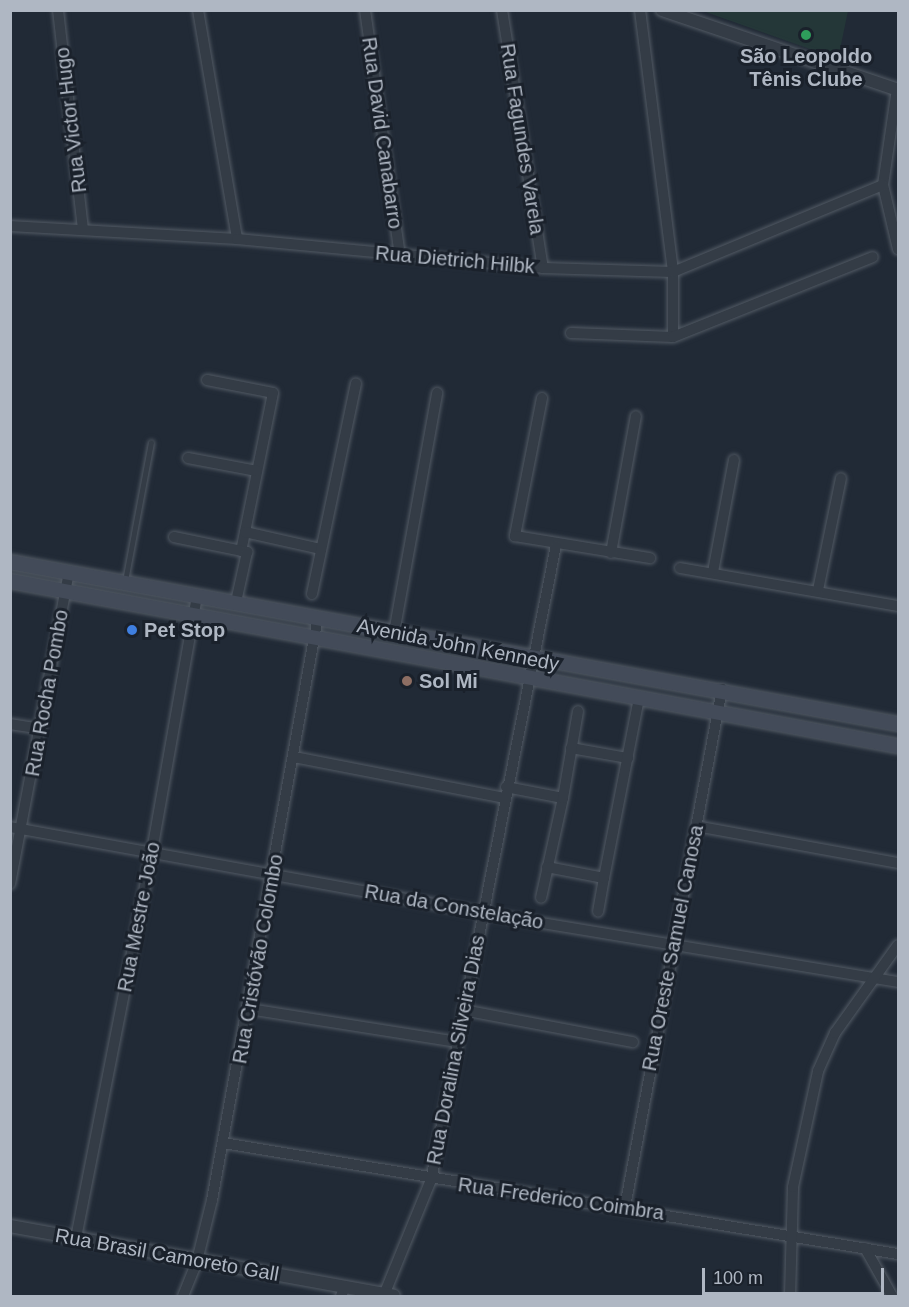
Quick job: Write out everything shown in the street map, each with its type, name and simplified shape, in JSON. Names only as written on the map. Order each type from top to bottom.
[{"type":"main road","name":"Avenida John Kennedy","points":[[10,562],[318,617],[394,633],[722,689],[898,724]]},
{"type":"main road","name":"Avenida John Kennedy","points":[[10,581],[898,746]]},
{"type":"street","name":"Rua Victor Hugo","points":[[58,10],[83,230]]},
{"type":"street","points":[[198,10],[237,239]]},
{"type":"street","name":"Rua David Canabarro","points":[[365,10],[400,256]]},
{"type":"street","name":"Rua Fagundes Varela","points":[[502,10],[543,268]]},
{"type":"street","points":[[640,10],[673,272],[673,337]]},
{"type":"street","points":[[662,10],[898,87],[883,185],[898,249]]},
{"type":"street","name":"Rua Dietrich Hilbk","points":[[10,225],[237,239],[543,268],[673,272],[883,185]]},
{"type":"street","points":[[571,333],[673,337],[873,257]]},
{"type":"street","points":[[207,381],[273,393],[241,551]]},
{"type":"street","points":[[312,594],[356,384]]},
{"type":"street","points":[[394,633],[437,393]]},
{"type":"street","points":[[542,398],[515,536],[556,545],[650,558]]},
{"type":"street","points":[[611,553],[636,416]]},
{"type":"street","points":[[188,458],[257,471]]},
{"type":"street","points":[[712,572],[734,460]]},
{"type":"street","points":[[819,590],[841,478]]},
{"type":"street","points":[[245,532],[321,549]]},
{"type":"street","points":[[174,537],[247,552],[236,602]]},
{"type":"street","name":"Rua Doralina Silveira Dias","points":[[389,1296],[431,1180],[531,656],[556,545]]},
{"type":"street","points":[[680,568],[819,590],[898,606]]},
{"type":"street","name":"Rua Rocha Pombo","points":[[10,884],[16,828],[41,729],[69,572]]},
{"type":"street","name":"Rua Mestre João","points":[[76,1238],[152,851],[197,595]]},
{"type":"street","name":"Rua Cristóvão Colombo","points":[[183,1296],[197,1261],[223,1143],[318,617]]},
{"type":"street","name":"Rua Oreste Samuel Canosa","points":[[625,1207],[722,689]]},
{"type":"street","points":[[598,911],[639,698]]},
{"type":"street","points":[[541,898],[563,798],[578,711]]},
{"type":"street","points":[[10,724],[41,729]]},
{"type":"street","points":[[571,748],[628,758]]},
{"type":"street","points":[[294,757],[505,792],[563,798]]},
{"type":"street","points":[[696,826],[898,863]]},
{"type":"street","name":"Rua da Constelação","points":[[16,828],[152,851],[481,913],[898,982]]},
{"type":"street","points":[[547,867],[604,878]]},
{"type":"street","points":[[790,1296],[790,1236],[794,1187],[818,1071],[835,1033],[898,945]]},
{"type":"street","points":[[249,1009],[457,1042]]},
{"type":"street","points":[[463,1010],[633,1042]]},
{"type":"street","name":"Rua Frederico Coimbra","points":[[223,1143],[431,1180],[625,1207],[898,1254]]},
{"type":"street","name":"Rua Brasil Camoreto Gall","points":[[10,1226],[197,1261],[343,1292],[389,1296]]},
{"type":"street","points":[[865,1248],[892,1296]]},
{"type":"lane","points":[[125,582],[151,442]]},
{"type":"shaded area","name":"São Leopoldo Tênis Clube","points":[[703,11],[848,11],[838,59]]},
{"type":"place","name":"São Leopoldo Tênis Clube","points":[[806,35]]},
{"type":"place","name":"Pet Stop","points":[[132,630]]},
{"type":"place","name":"Sol Mi","points":[[407,681]]}]
